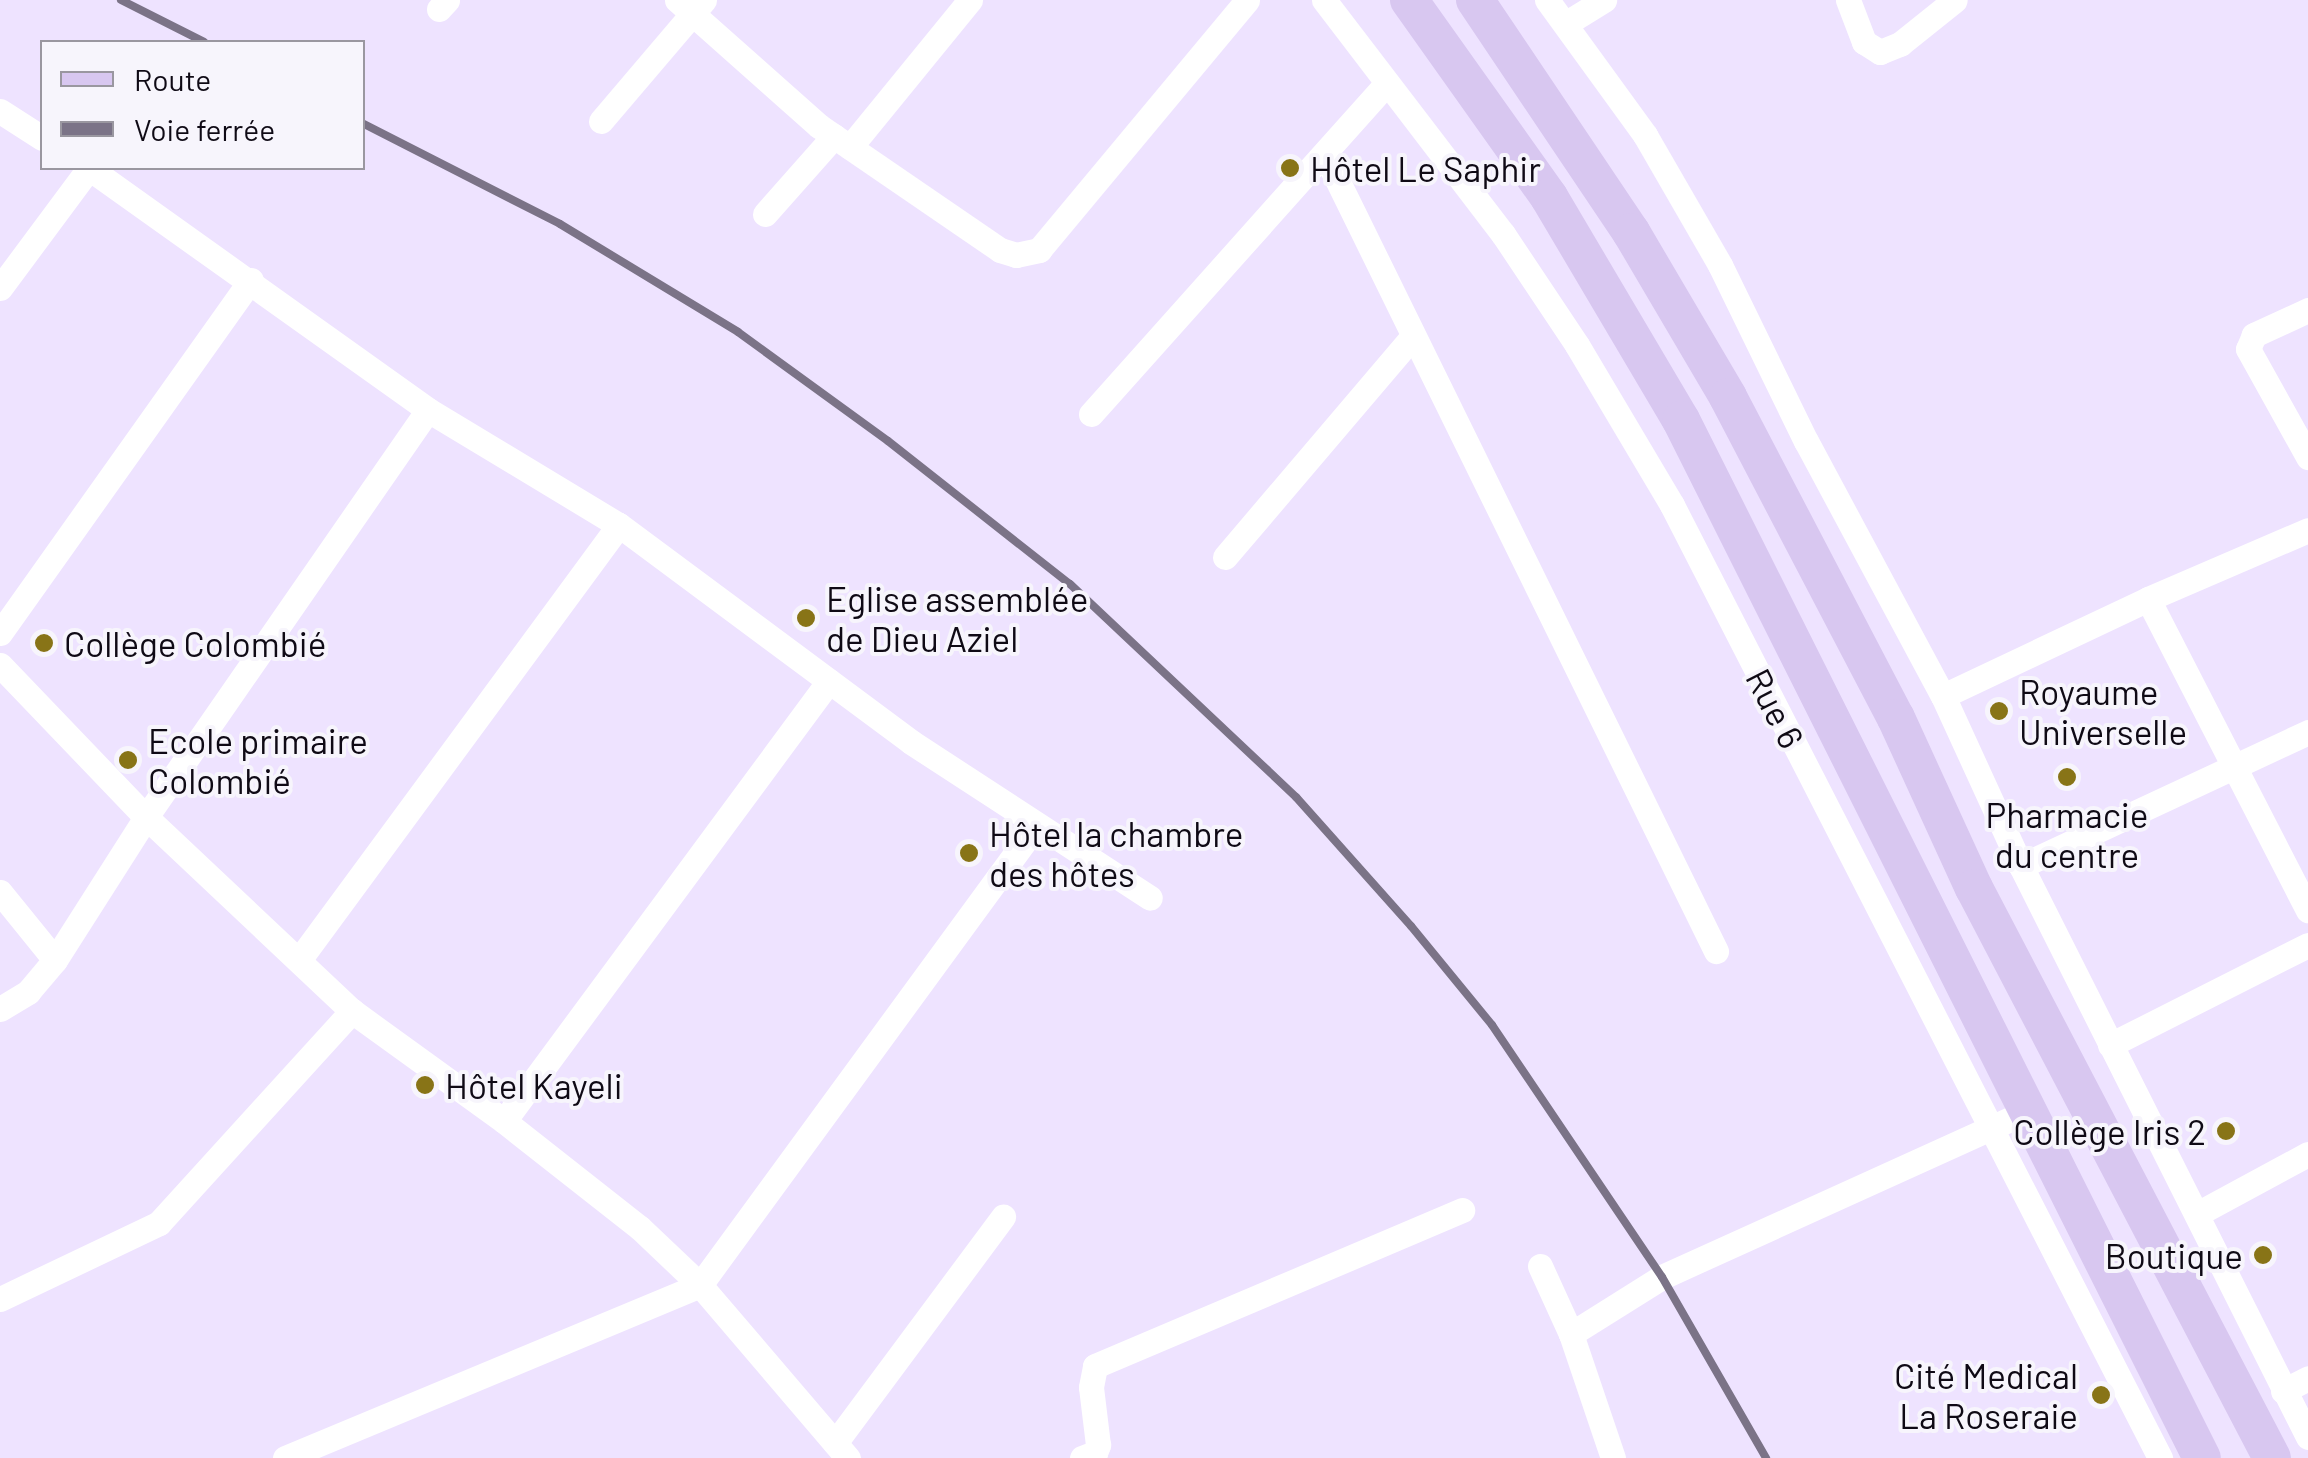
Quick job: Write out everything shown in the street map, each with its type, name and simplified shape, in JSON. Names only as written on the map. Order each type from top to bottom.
[{"type":"main road","points":[[1409,0],[1549,197],[1681,420],[2202,1458]]},
{"type":"main road","points":[[1475,0],[1631,232],[1728,397],[1896,718],[1983,905],[2272,1458]]},
{"type":"street","points":[[766,214],[842,142],[970,0]]},
{"type":"street","points":[[601,121],[691,4],[770,87],[842,142],[1000,250],[1016,255],[1039,250],[1247,0]]},
{"type":"street","name":"Rue 6","points":[[1324,0],[1503,234],[1577,346],[1672,505],[2160,1458]]},
{"type":"street","points":[[1547,0],[1644,134],[1720,265],[1806,441],[1943,696],[2021,866],[2308,1438]]},
{"type":"street","points":[[1564,24],[1604,0]]},
{"type":"street","points":[[1848,0],[1864,42],[1880,52],[1900,44],[1955,0]]},
{"type":"street","points":[[1091,414],[1387,83]]},
{"type":"street","points":[[0,111],[40,137]]},
{"type":"street","points":[[1325,155],[1716,950]]},
{"type":"street","points":[[0,288],[88,170]]},
{"type":"street","points":[[92,170],[428,410],[619,525],[829,681],[1035,826],[1150,898]]},
{"type":"street","points":[[0,633],[251,280]]},
{"type":"street","points":[[2308,310],[2254,335],[2248,349],[2308,457]]},
{"type":"street","points":[[1225,557],[1412,337]]},
{"type":"street","points":[[0,1009],[28,992],[55,960],[146,818],[428,410]]},
{"type":"street","points":[[299,960],[619,525]]},
{"type":"street","points":[[1943,696],[2148,599],[2308,530]]},
{"type":"street","points":[[2148,599],[2308,910]]},
{"type":"street","points":[[0,665],[146,818],[352,1011],[504,1120],[640,1228],[700,1285],[842,1451],[1002,1218]]},
{"type":"street","points":[[504,1120],[829,681]]},
{"type":"street","points":[[2021,866],[2308,732]]},
{"type":"street","points":[[285,1458],[700,1285],[1035,826]]},
{"type":"street","points":[[0,892],[55,960]]},
{"type":"street","points":[[2110,1045],[2308,945]]},
{"type":"street","points":[[0,1299],[159,1222],[352,1011]]},
{"type":"street","points":[[1571,1334],[1662,1277],[2030,1110]]},
{"type":"street","points":[[2197,1214],[2308,1154]]},
{"type":"street","points":[[1082,1458],[1095,1452],[1098,1445],[1091,1387],[1096,1366],[1462,1210]]},
{"type":"street","points":[[1540,1266],[1571,1334],[1605,1455]]},
{"type":"street","points":[[2283,1392],[2308,1378]]},
{"type":"railway","points":[[121,0],[200,40]]},
{"type":"railway","points":[[365,125],[560,224],[738,332],[888,441],[1070,584],[1296,797],[1411,926],[1492,1025],[1662,1277],[1766,1458]]},
{"type":"place","name":"Hôtel Le Saphir","points":[[1290,168]]},
{"type":"place","name":"Eglise assemblée de Dieu Aziel","points":[[806,618]]},
{"type":"place","name":"Collège Colombié","points":[[44,643]]},
{"type":"place","name":"Royaume Universelle","points":[[1999,711]]},
{"type":"place","name":"Ecole primaire Colombié","points":[[128,760]]},
{"type":"place","name":"Pharmacie du centre","points":[[2067,777]]},
{"type":"place","name":"Hôtel la chambre des hôtes","points":[[969,853]]},
{"type":"place","name":"Hôtel Kayeli","points":[[425,1085]]},
{"type":"place","name":"Collège Iris 2","points":[[2226,1131]]},
{"type":"place","name":"Boutique","points":[[2263,1255]]},
{"type":"place","name":"Cité Medical La Roseraie","points":[[2101,1395]]}]
